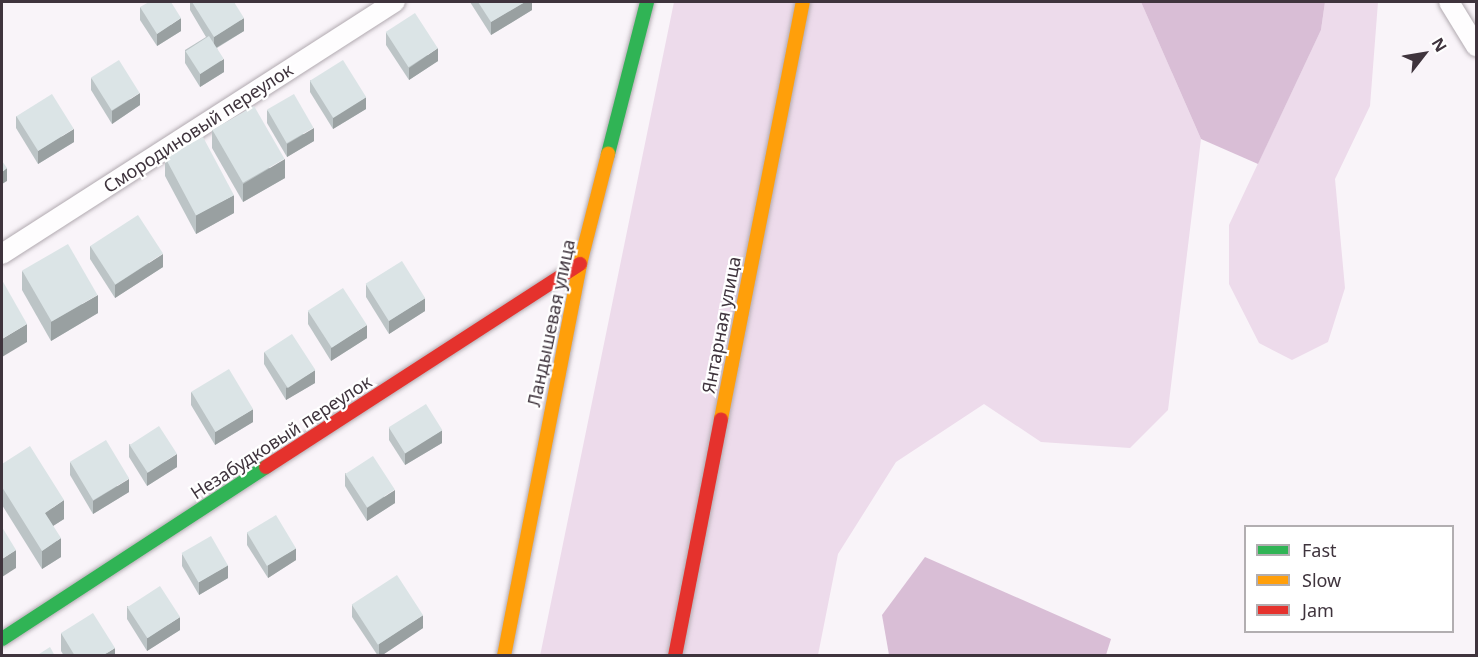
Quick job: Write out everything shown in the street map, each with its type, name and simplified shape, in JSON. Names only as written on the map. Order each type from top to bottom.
[{"type":"street","name":"Смородиновый переулок","points":[[2,254],[395,2]]},
{"type":"street","name":"Ландышевая улица","points":[[504,656],[580,264],[647,2]]},
{"type":"street","name":"Янтарная улица","points":[[675,656],[803,2]]},
{"type":"street","points":[[1449,2],[1476,45]]},
{"type":"street","name":"Незабудковый переулок","points":[[2,639],[580,264]]},
{"type":"shaded area","points":[[674,2],[1141,2],[1201,139],[1168,410],[1130,448],[1041,442],[984,404],[896,462],[838,554],[818,655],[540,656]]},
{"type":"shaded area","points":[[1141,2],[1325,2],[1321,30],[1258,164],[1201,139]]},
{"type":"shaded area","points":[[1325,2],[1378,2],[1370,106],[1335,179],[1345,288],[1328,342],[1292,360],[1259,343],[1229,284],[1229,225],[1321,30]]},
{"type":"shaded area","points":[[925,557],[1111,639],[1106,655],[889,655],[882,615]]},
{"type":"building","points":[[149,2],[171,2],[181,18],[157,34],[140,7]]},
{"type":"building","points":[[192,2],[234,2],[244,18],[214,37]]},
{"type":"building","points":[[478,2],[525,2],[491,22]]},
{"type":"building","points":[[415,13],[438,48],[409,67],[386,32]]},
{"type":"building","points":[[209,36],[224,59],[200,74],[186,51]]},
{"type":"building","points":[[119,60],[140,93],[112,111],[91,77]]},
{"type":"building","points":[[343,60],[366,97],[333,118],[310,81]]},
{"type":"building","points":[[52,94],[74,129],[38,151],[16,116]]},
{"type":"building","points":[[294,94],[314,128],[287,143],[267,110]]},
{"type":"building","points":[[254,106],[284,159],[243,183],[212,130]]},
{"type":"building","points":[[203,137],[234,195],[196,215],[165,157]]},
{"type":"building","points":[[2,161],[7,168],[2,172]]},
{"type":"building","points":[[138,215],[163,254],[115,285],[90,246]]},
{"type":"building","points":[[68,244],[98,295],[52,322],[22,270]]},
{"type":"building","points":[[402,261],[425,298],[389,321],[366,284]]},
{"type":"building","points":[[2,280],[27,324],[2,339]]},
{"type":"building","points":[[343,288],[367,325],[332,348],[308,311]]},
{"type":"building","points":[[292,334],[315,370],[288,388],[264,352]]},
{"type":"building","points":[[229,369],[253,409],[215,432],[191,392]]},
{"type":"building","points":[[426,404],[442,430],[405,454],[389,427]]},
{"type":"building","points":[[159,426],[177,454],[148,473],[130,445]]},
{"type":"building","points":[[106,440],[129,479],[93,500],[70,462]]},
{"type":"building","points":[[30,446],[64,500],[45,513],[61,538],[42,551],[2,487],[2,464]]},
{"type":"building","points":[[373,456],[395,490],[367,508],[345,474]]},
{"type":"building","points":[[276,515],[296,548],[267,566],[247,533]]},
{"type":"building","points":[[2,527],[16,550],[2,559]]},
{"type":"building","points":[[211,536],[228,565],[199,582],[182,553]]},
{"type":"building","points":[[397,575],[423,615],[378,645],[352,604]]},
{"type":"building","points":[[160,586],[180,617],[147,638],[127,607]]},
{"type":"building","points":[[93,613],[115,648],[102,656],[75,656],[61,633]]},
{"type":"building","points":[[50,647],[55,656],[36,656]]},
{"type":"traffic: fast","points":[[608,154],[647,2]]},
{"type":"traffic: fast","points":[[2,639],[266,467]]},
{"type":"traffic: slow","points":[[721,419],[803,2]]},
{"type":"traffic: slow","points":[[504,656],[580,264],[608,154]]},
{"type":"traffic: jam","points":[[266,467],[580,264]]},
{"type":"traffic: jam","points":[[675,656],[721,419]]}]
